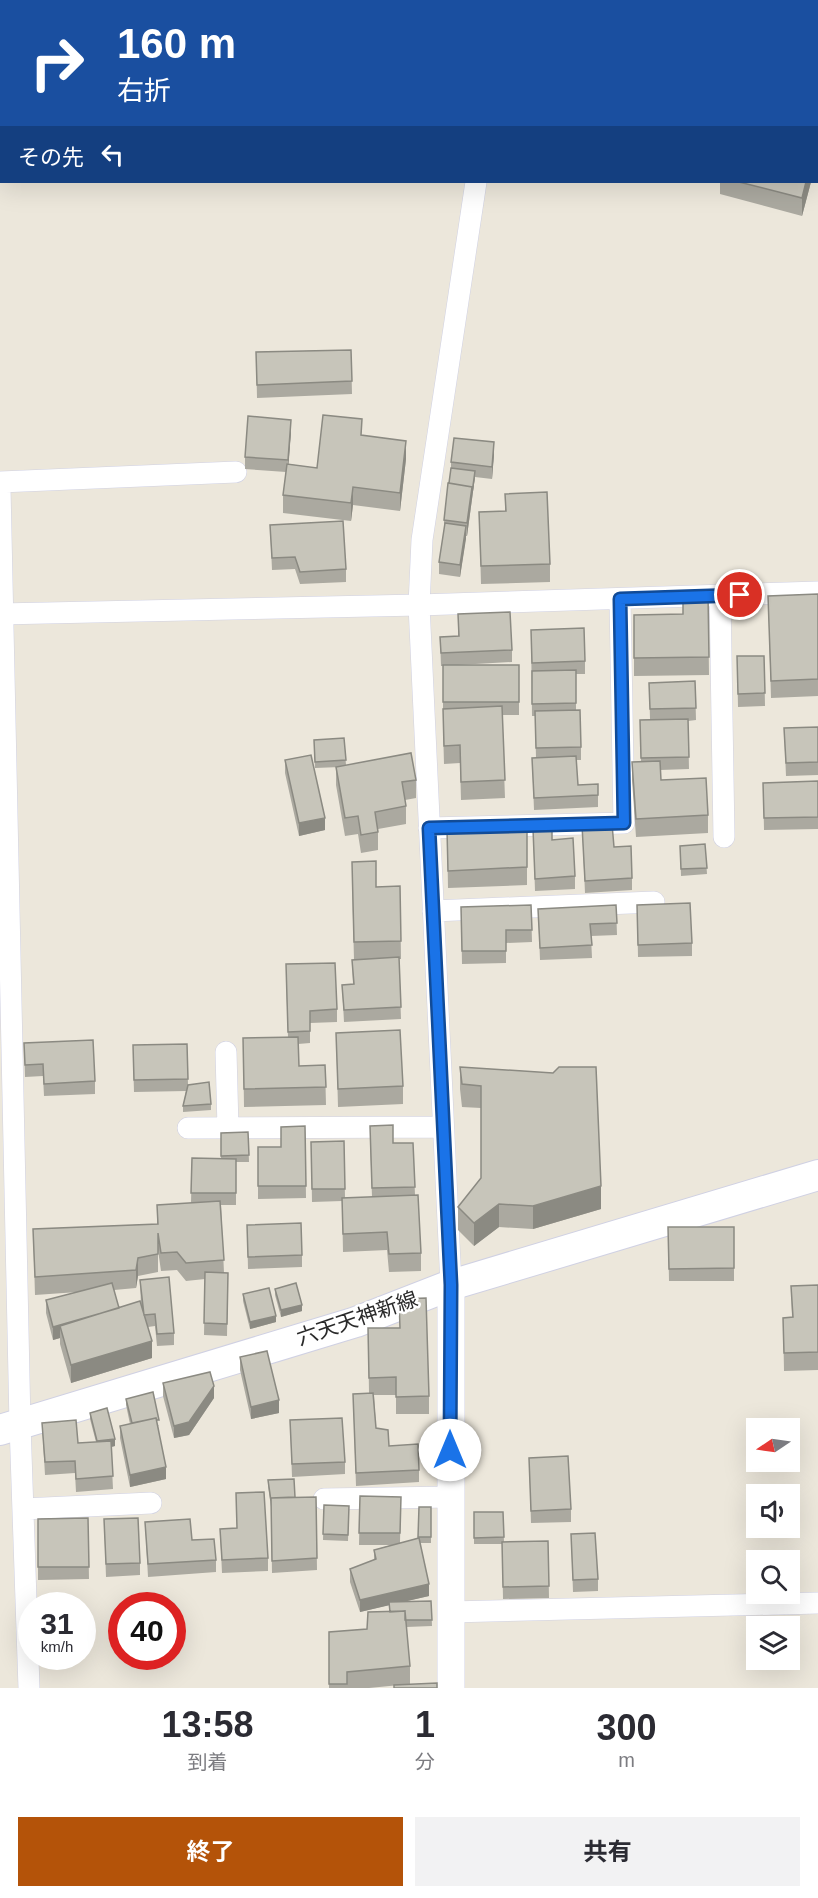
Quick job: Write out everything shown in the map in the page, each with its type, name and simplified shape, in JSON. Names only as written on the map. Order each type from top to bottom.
[{"type":"main road","name":"六天天神新線","points":[[10,1426],[356,1322],[451,1285],[818,1175]]},
{"type":"street","points":[[451,1688],[451,1285],[419,605],[422,540],[476,183]]},
{"type":"street","points":[[0,482],[236,472]]},
{"type":"street","points":[[0,487],[10,1426],[23,1509],[29,1688]]},
{"type":"street","points":[[2,614],[419,605],[818,592]]},
{"type":"street","points":[[720,596],[724,837]]},
{"type":"street","points":[[429,828],[624,823],[620,599]]},
{"type":"street","points":[[433,910],[654,902]]},
{"type":"street","points":[[226,1052],[228,1128]]},
{"type":"street","points":[[188,1128],[443,1127]]},
{"type":"street","points":[[324,1499],[450,1497]]},
{"type":"street","points":[[23,1509],[151,1503]]},
{"type":"street","points":[[451,1612],[818,1603]]},
{"type":"building","points":[[743,183],[806,183],[802,198]]},
{"type":"building","points":[[351,350],[352,381],[257,385],[256,352]]},
{"type":"building","points":[[323,415],[362,419],[361,435],[406,441],[400,493],[353,487],[351,503],[283,495],[287,464],[317,468]]},
{"type":"building","points":[[248,416],[291,420],[288,460],[245,457]]},
{"type":"building","points":[[454,438],[494,442],[492,467],[451,462]]},
{"type":"building","points":[[451,468],[475,471],[472,493],[472,487],[449,483]]},
{"type":"building","points":[[448,483],[472,487],[467,523],[444,520]]},
{"type":"building","points":[[547,492],[550,564],[481,566],[479,512],[506,511],[505,494]]},
{"type":"building","points":[[343,521],[346,569],[300,572],[295,557],[272,558],[270,525]]},
{"type":"building","points":[[445,523],[466,526],[460,565],[439,562]]},
{"type":"building","points":[[818,594],[818,679],[771,681],[768,596]]},
{"type":"building","points":[[683,595],[708,595],[709,657],[634,658],[634,615],[683,614]]},
{"type":"building","points":[[510,612],[512,650],[441,653],[440,637],[459,636],[458,614]]},
{"type":"building","points":[[584,628],[585,661],[532,663],[531,630]]},
{"type":"building","points":[[737,656],[764,656],[765,693],[738,694]]},
{"type":"building","points":[[443,665],[519,665],[519,702],[443,702]]},
{"type":"building","points":[[576,670],[576,703],[532,704],[532,671]]},
{"type":"building","points":[[695,681],[696,708],[650,709],[649,683]]},
{"type":"building","points":[[502,706],[505,780],[461,782],[460,745],[444,746],[443,709]]},
{"type":"building","points":[[580,710],[581,747],[536,748],[535,711]]},
{"type":"building","points":[[688,719],[689,757],[641,758],[640,720]]},
{"type":"building","points":[[818,727],[818,762],[786,763],[784,728]]},
{"type":"building","points":[[344,738],[346,760],[315,762],[314,740]]},
{"type":"building","points":[[411,753],[416,780],[402,782],[406,806],[375,812],[378,832],[361,835],[358,816],[345,818],[336,767]]},
{"type":"building","points":[[311,755],[325,818],[299,823],[285,760]]},
{"type":"building","points":[[576,756],[578,785],[598,784],[598,795],[534,798],[532,758]]},
{"type":"building","points":[[660,761],[661,780],[706,778],[708,815],[636,819],[632,762]]},
{"type":"building","points":[[818,781],[818,817],[764,818],[763,783]]},
{"type":"building","points":[[527,824],[527,867],[448,871],[447,830]]},
{"type":"building","points":[[612,824],[614,847],[631,846],[632,878],[585,881],[582,825]]},
{"type":"building","points":[[552,828],[552,840],[573,838],[575,876],[535,879],[533,829]]},
{"type":"building","points":[[705,844],[707,868],[681,869],[680,846]]},
{"type":"building","points":[[376,861],[376,887],[400,886],[401,941],[354,942],[352,862]]},
{"type":"building","points":[[690,903],[692,943],[638,945],[637,905]]},
{"type":"building","points":[[531,905],[532,930],[506,930],[506,951],[462,951],[461,907]]},
{"type":"building","points":[[616,905],[617,923],[590,924],[592,945],[540,948],[538,909]]},
{"type":"building","points":[[399,957],[401,1007],[344,1010],[342,985],[354,984],[352,960]]},
{"type":"building","points":[[335,963],[337,1009],[310,1011],[310,1031],[288,1032],[286,964]]},
{"type":"building","points":[[400,1030],[403,1086],[338,1089],[336,1033]]},
{"type":"building","points":[[298,1037],[299,1066],[325,1065],[326,1087],[244,1089],[243,1038]]},
{"type":"building","points":[[93,1040],[95,1081],[44,1084],[43,1064],[25,1065],[24,1043]]},
{"type":"building","points":[[187,1044],[188,1079],[134,1080],[133,1045]]},
{"type":"building","points":[[460,1067],[553,1073],[559,1067],[596,1067],[601,1186],[533,1206],[499,1204],[474,1223],[458,1207],[481,1178],[481,1086],[462,1084]]},
{"type":"building","points":[[209,1082],[211,1104],[183,1106],[188,1085]]},
{"type":"building","points":[[393,1125],[393,1143],[413,1143],[415,1187],[372,1188],[370,1126]]},
{"type":"building","points":[[305,1126],[306,1186],[258,1186],[258,1147],[281,1147],[281,1127]]},
{"type":"building","points":[[248,1132],[249,1155],[221,1156],[221,1133]]},
{"type":"building","points":[[344,1141],[345,1189],[312,1189],[311,1142]]},
{"type":"building","points":[[192,1158],[236,1159],[236,1193],[191,1193]]},
{"type":"building","points":[[418,1195],[421,1253],[389,1254],[387,1232],[343,1234],[342,1198]]},
{"type":"building","points":[[220,1201],[224,1260],[186,1263],[177,1252],[161,1253],[158,1233],[158,1254],[138,1258],[136,1270],[35,1277],[33,1229],[158,1224],[157,1205]]},
{"type":"building","points":[[301,1223],[302,1255],[248,1257],[247,1225]]},
{"type":"building","points":[[668,1227],[734,1227],[734,1268],[669,1269]]},
{"type":"building","points":[[205,1272],[228,1273],[227,1324],[204,1323]]},
{"type":"building","points":[[169,1277],[174,1333],[157,1334],[155,1314],[144,1315],[140,1280]]},
{"type":"building","points":[[112,1283],[119,1308],[53,1327],[46,1300]]},
{"type":"building","points":[[296,1283],[302,1305],[281,1310],[275,1289]]},
{"type":"building","points":[[818,1285],[818,1352],[784,1353],[783,1318],[793,1317],[791,1286]]},
{"type":"building","points":[[269,1288],[276,1316],[250,1322],[243,1294]]},
{"type":"building","points":[[426,1298],[429,1396],[396,1397],[396,1377],[369,1378],[368,1328],[400,1328],[399,1299]]},
{"type":"building","points":[[140,1301],[152,1341],[71,1365],[60,1326]]},
{"type":"building","points":[[267,1351],[279,1400],[251,1407],[240,1357]]},
{"type":"building","points":[[210,1372],[214,1386],[189,1422],[174,1426],[163,1383]]},
{"type":"building","points":[[153,1392],[159,1420],[156,1418],[132,1423],[126,1399]]},
{"type":"building","points":[[373,1393],[376,1428],[388,1430],[389,1446],[418,1444],[419,1470],[356,1473],[353,1394]]},
{"type":"building","points":[[107,1408],[115,1439],[97,1441],[90,1413]]},
{"type":"building","points":[[156,1418],[166,1467],[130,1475],[120,1426]]},
{"type":"building","points":[[342,1418],[345,1462],[292,1464],[290,1420]]},
{"type":"building","points":[[76,1420],[78,1443],[111,1441],[113,1476],[76,1479],[75,1461],[45,1462],[42,1423]]},
{"type":"building","points":[[568,1456],[571,1509],[531,1511],[529,1458]]},
{"type":"building","points":[[294,1479],[295,1497],[271,1498],[271,1501],[268,1480]]},
{"type":"building","points":[[264,1492],[268,1558],[222,1560],[220,1529],[237,1528],[236,1493]]},
{"type":"building","points":[[360,1496],[401,1497],[400,1533],[359,1533]]},
{"type":"building","points":[[316,1497],[317,1558],[272,1561],[271,1498]]},
{"type":"building","points":[[324,1505],[349,1506],[348,1535],[323,1534]]},
{"type":"building","points":[[419,1507],[431,1507],[431,1537],[418,1537]]},
{"type":"building","points":[[474,1512],[503,1512],[504,1537],[474,1538]]},
{"type":"building","points":[[88,1518],[89,1567],[38,1567],[38,1519]]},
{"type":"building","points":[[138,1518],[140,1563],[106,1564],[104,1519]]},
{"type":"building","points":[[190,1519],[192,1540],[214,1539],[216,1560],[148,1564],[145,1522]]},
{"type":"building","points":[[595,1533],[598,1579],[573,1580],[571,1534]]},
{"type":"building","points":[[419,1538],[429,1584],[360,1600],[350,1569],[376,1559],[374,1550]]},
{"type":"building","points":[[548,1541],[549,1586],[503,1587],[502,1542]]},
{"type":"building","points":[[431,1601],[432,1620],[405,1620],[405,1611],[390,1612],[389,1602]]},
{"type":"building","points":[[405,1611],[410,1666],[347,1672],[347,1684],[329,1684],[329,1632],[367,1629],[368,1612]]},
{"type":"building","points":[[437,1683],[437,1688],[394,1688],[394,1685]]},
{"type":"route","points":[[450,1450],[451,1285],[429,828],[624,823],[620,599],[740,595]]}]
